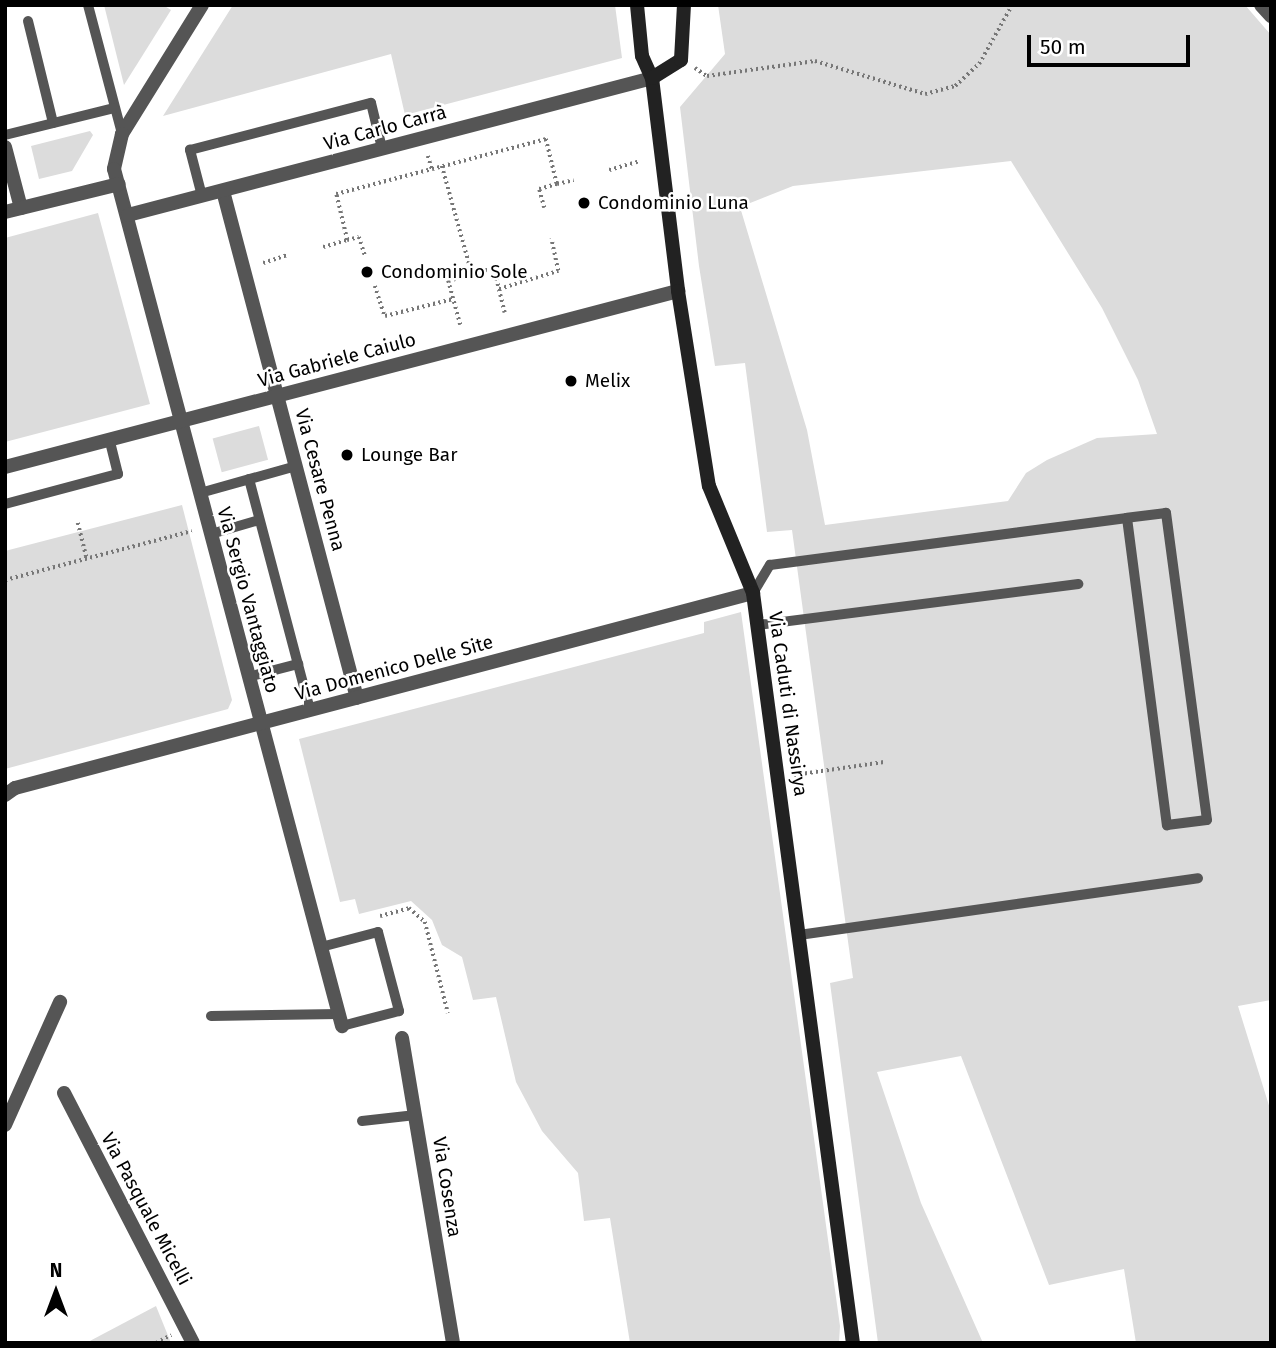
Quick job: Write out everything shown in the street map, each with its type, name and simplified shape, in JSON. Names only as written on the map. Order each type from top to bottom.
[{"type":"street","name":"Via Sergio Vantaggiato","points":[[202,5],[122,134],[114,169],[340,1020]]},
{"type":"street","name":"Via Caduti di Nassirya","points":[[637,5],[642,57],[652,78],[678,291],[709,486],[753,593],[853,1343]]},
{"type":"street","points":[[652,78],[681,60],[684,5]]},
{"type":"street","points":[[1261,5],[1271,16]]},
{"type":"street","name":"Via Carlo Carrà","points":[[128,215],[652,78]]},
{"type":"street","points":[[5,147],[21,208]]},
{"type":"street","points":[[5,212],[118,184]]},
{"type":"street","name":"Via Cesare Penna","points":[[223,191],[357,698]]},
{"type":"street","name":"Via Gabriele Caiulo","points":[[5,467],[678,291]]},
{"type":"street","name":"Via Domenico Delle Site","points":[[5,795],[15,788],[753,593]]},
{"type":"street","points":[[5,1125],[60,1002]]},
{"type":"street","name":"Via Cosenza","points":[[402,1038],[453,1343]]},
{"type":"street","name":"Via Pasquale Micelli","points":[[64,1093],[193,1343]]},
{"type":"lane","points":[[88,5],[122,134]]},
{"type":"lane","points":[[27,21],[54,123]]},
{"type":"lane","points":[[202,196],[190,150],[371,103],[382,148]]},
{"type":"lane","points":[[5,135],[114,108]]},
{"type":"lane","points":[[5,504],[118,474],[109,439]]},
{"type":"lane","points":[[200,493],[296,467]]},
{"type":"lane","points":[[249,480],[310,710]]},
{"type":"lane","points":[[753,593],[770,565],[1127,518],[1166,513],[1207,820],[1167,825],[1127,518]]},
{"type":"lane","points":[[211,534],[259,520]]},
{"type":"lane","points":[[758,625],[1078,584]]},
{"type":"lane","points":[[248,677],[298,664]]},
{"type":"lane","points":[[799,935],[1198,878]]},
{"type":"lane","points":[[211,1016],[340,1020],[399,1011],[379,932],[321,947]]},
{"type":"lane","points":[[362,1121],[416,1115]]},
{"type":"path","points":[[681,60],[707,76],[816,61],[925,94],[955,86],[979,64],[1012,5]]},
{"type":"path","points":[[347,240],[336,194],[545,139],[556,184]]},
{"type":"path","points":[[428,156],[432,169]]},
{"type":"path","points":[[609,170],[640,161]]},
{"type":"path","points":[[442,166],[472,274]]},
{"type":"path","points":[[544,208],[539,189],[575,180]]},
{"type":"path","points":[[323,247],[359,237],[365,255]]},
{"type":"path","points":[[499,289],[558,271],[551,239]]},
{"type":"path","points":[[263,262],[288,255]]},
{"type":"path","points":[[460,325],[448,281],[494,268],[505,313]]},
{"type":"path","points":[[375,286],[385,316],[453,299]]},
{"type":"path","points":[[78,523],[87,559]]},
{"type":"path","points":[[5,580],[192,531]]},
{"type":"path","points":[[778,777],[884,762]]},
{"type":"path","points":[[375,917],[409,908],[425,922],[448,1013]]},
{"type":"path","points":[[156,1343],[173,1334]]},
{"type":"shaded area","points":[[104,5],[163,5],[171,10],[124,85]]},
{"type":"shaded area","points":[[233,5],[615,5],[622,58],[405,115],[391,54],[163,116]]},
{"type":"shaded area","points":[[718,5],[1245,5],[1271,35],[1271,1000],[1238,1006],[1271,1112],[1271,1343],[1136,1343],[1124,1269],[1049,1285],[961,1056],[877,1072],[921,1203],[983,1343],[878,1343],[830,983],[853,978],[792,530],[767,532],[745,363],[715,366],[699,266],[680,107],[725,54]],"holes":[[[1011,161],[1102,308],[1138,380],[1157,434],[1097,438],[1047,460],[1026,473],[1008,501],[825,525],[807,430],[740,207],[793,186]]]},
{"type":"shaded area","points":[[90,131],[93,135],[72,171],[39,179],[31,146]]},
{"type":"shaded area","points":[[98,213],[150,404],[5,442],[5,238]]},
{"type":"shaded area","points":[[259,426],[268,460],[222,472],[213,438]]},
{"type":"shaded area","points":[[182,505],[232,700],[228,709],[5,769],[5,551]]},
{"type":"shaded area","points":[[741,612],[840,1326],[839,1343],[630,1343],[610,1218],[584,1221],[578,1173],[542,1131],[516,1082],[496,997],[473,1000],[462,957],[442,945],[432,920],[411,901],[359,914],[355,899],[340,902],[299,739],[704,633],[704,622]]},
{"type":"shaded area","points":[[156,1306],[171,1343],[86,1343]]},
{"type":"place","name":"Condominio Luna","points":[[584,203]]},
{"type":"place","name":"Condominio Sole","points":[[367,272]]},
{"type":"place","name":"Melix","points":[[571,381]]},
{"type":"place","name":"Lounge Bar","points":[[347,455]]}]
